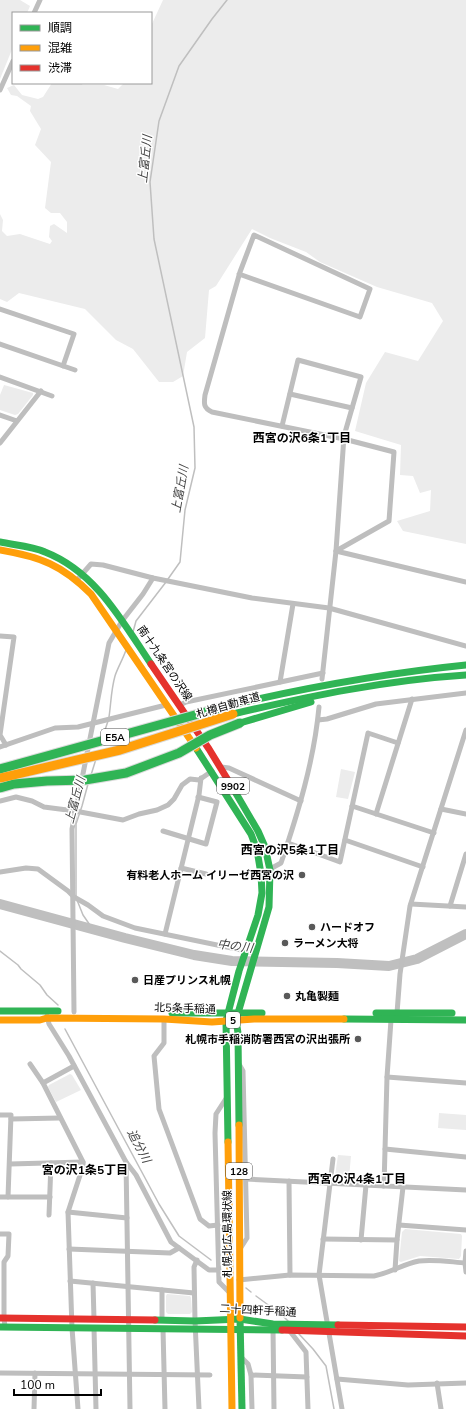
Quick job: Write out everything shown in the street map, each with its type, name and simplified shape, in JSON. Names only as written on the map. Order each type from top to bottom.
[{"type":"main road","name":"南十九条宮の沢線","points":[[1,548],[44,551],[68,562],[92,594],[166,705],[216,769],[258,830],[265,847],[270,870],[269,907],[249,972],[238,1016]]},
{"type":"main road","name":"南十九条宮の沢線","points":[[79,577],[98,588],[180,705],[251,834],[257,850],[261,874],[262,893],[258,915],[245,951],[227,1016]]},
{"type":"main road","name":"札樽自動車道","points":[[0,769],[232,710],[315,686],[413,670],[466,665]]},
{"type":"main road","name":"札樽自動車道","points":[[0,778],[127,748],[232,710],[368,685],[414,679],[466,675]]},
{"type":"main road","points":[[0,788],[21,783],[85,780],[126,773],[179,753],[210,735],[240,723],[368,685]]},
{"type":"main road","name":"北5条手稲通","points":[[0,1011],[212,1022],[227,1016]]},
{"type":"main road","name":"北5条手稲通","points":[[0,1020],[40,1020],[47,1014],[74,1012],[212,1014],[254,1019],[466,1013]]},
{"type":"main road","name":"札幌北広島環状線","points":[[227,1016],[232,1409]]},
{"type":"main road","name":"札幌北広島環状線","points":[[238,1016],[239,1250],[242,1409]]},
{"type":"main road","name":"北5条手稲通","points":[[394,1016],[466,1020]]},
{"type":"main road","name":"二十四軒手稲通","points":[[195,1325],[230,1319],[240,1319],[285,1327]]},
{"type":"main road","name":"二十四軒手稲通","points":[[2,1323],[128,1323],[195,1325],[230,1330],[285,1327],[466,1336]]},
{"type":"main road","name":"二十四軒手稲通","points":[[326,1329],[466,1327]]},
{"type":"street","points":[[34,12],[40,0]]},
{"type":"street","points":[[0,90],[12,64]]},
{"type":"street","points":[[239,274],[360,317],[370,289],[254,235],[239,274],[205,395],[204,404],[206,409],[212,412],[344,439],[394,452],[390,521],[336,552]]},
{"type":"street","points":[[0,309],[74,334],[63,366]]},
{"type":"street","points":[[0,344],[75,370]]},
{"type":"street","points":[[282,426],[298,360],[361,377],[344,439],[336,552],[322,679]]},
{"type":"street","points":[[0,377],[52,396]]},
{"type":"street","points":[[0,443],[41,391]]},
{"type":"street","points":[[290,394],[352,408]]},
{"type":"street","points":[[0,415],[17,421]]},
{"type":"street","points":[[336,552],[466,582]]},
{"type":"street","points":[[79,577],[91,564],[103,565],[153,578],[252,598],[329,608],[466,646]]},
{"type":"street","points":[[74,1012],[74,897],[72,829],[75,811],[109,643],[118,632],[123,622],[153,578]]},
{"type":"street","points":[[280,682],[293,604]]},
{"type":"street","points":[[0,636],[14,637],[0,735],[6,745]]},
{"type":"street","points":[[180,705],[186,702],[323,673]]},
{"type":"street","points":[[318,720],[327,719],[376,704],[466,694]]},
{"type":"street","points":[[376,814],[412,699]]},
{"type":"street","points":[[0,747],[55,728],[78,727],[166,705]]},
{"type":"street","points":[[261,874],[281,863],[288,843],[306,782],[318,720],[319,707]]},
{"type":"street","points":[[384,1186],[387,1077],[394,1016],[411,904],[441,809],[465,740],[466,730]]},
{"type":"street","points":[[288,843],[340,862],[368,733],[398,743]]},
{"type":"street","points":[[0,801],[16,797],[32,801],[44,807],[88,813],[123,820],[139,814],[157,810],[168,805],[174,799],[182,785],[190,780],[199,780],[216,769],[230,768],[301,801]]},
{"type":"street","points":[[165,934],[198,797],[201,778]]},
{"type":"street","points":[[163,831],[206,844],[216,802],[198,797]]},
{"type":"street","points":[[352,806],[434,833]]},
{"type":"street","points":[[441,809],[466,814]]},
{"type":"street","points":[[345,840],[423,867]]},
{"type":"street","points":[[450,906],[466,854]]},
{"type":"street","points":[[0,872],[26,868],[38,870],[68,891],[74,897],[104,916],[135,928],[256,953]]},
{"type":"street","points":[[181,868],[206,874]]},
{"type":"street","points":[[411,904],[466,907]]},
{"type":"street","points":[[47,1014],[49,1024],[74,1066],[126,1162],[136,1175],[171,1242],[209,1270],[219,1270]]},
{"type":"street","points":[[164,1019],[164,1043],[154,1056],[159,1109],[200,1219],[209,1226],[218,1225]]},
{"type":"street","points":[[238,1062],[243,1071],[247,1238],[239,1250]]},
{"type":"street","points":[[30,1064],[43,1083],[83,1162],[68,1212],[72,1323],[78,1409]]},
{"type":"street","points":[[43,1083],[74,1066]]},
{"type":"street","points":[[387,1077],[466,1083]]},
{"type":"street","points":[[228,1096],[216,1114],[215,1133],[219,1282],[230,1293]]},
{"type":"street","points":[[0,1115],[11,1115],[8,1197]]},
{"type":"street","points":[[11,1119],[60,1118]]},
{"type":"street","points":[[385,1149],[466,1157]]},
{"type":"street","points":[[334,1159],[319,1275],[326,1329],[342,1409]]},
{"type":"street","points":[[10,1164],[83,1162]]},
{"type":"street","points":[[126,1162],[130,1409]]},
{"type":"street","points":[[49,1215],[51,1163]]},
{"type":"street","points":[[246,1178],[466,1190]]},
{"type":"street","points":[[289,1181],[290,1275]]},
{"type":"street","points":[[360,1240],[366,1185]]},
{"type":"street","points":[[396,1270],[397,1240],[403,1187]]},
{"type":"street","points":[[0,1197],[50,1197]]},
{"type":"street","points":[[68,1212],[127,1218]]},
{"type":"street","points":[[399,1225],[466,1230]]},
{"type":"street","points":[[0,1234],[9,1234],[8,1256],[4,1262],[2,1273],[2,1323]]},
{"type":"street","points":[[323,1239],[397,1240]]},
{"type":"street","points":[[69,1249],[170,1252],[179,1248]]},
{"type":"street","points":[[466,1251],[466,1272]]},
{"type":"street","points":[[197,1260],[194,1267],[194,1293],[198,1409]]},
{"type":"street","points":[[240,1280],[290,1275],[374,1276],[396,1270],[414,1262],[466,1263]]},
{"type":"street","points":[[70,1281],[194,1293]]},
{"type":"street","points":[[93,1283],[96,1409]]},
{"type":"street","points":[[162,1290],[165,1409]]},
{"type":"street","points":[[274,1409],[274,1376],[285,1327]]},
{"type":"street","points":[[285,1327],[306,1352],[308,1409]]},
{"type":"street","points":[[241,1358],[248,1364],[251,1376],[252,1409]]},
{"type":"street","points":[[0,1373],[210,1375]]},
{"type":"street","points":[[34,1409],[35,1373]]},
{"type":"street","points":[[251,1376],[307,1376]]},
{"type":"street","points":[[337,1379],[408,1385],[466,1382]]},
{"type":"street","points":[[438,1383],[441,1409]]},
{"type":"shaded area","points":[[0,0],[20,0],[30,6],[27,12],[12,12],[12,49],[0,79]]},
{"type":"shaded area","points":[[163,0],[466,0],[466,544],[403,531],[397,521],[430,511],[431,490],[420,493],[413,476],[400,475],[401,445],[355,431],[366,383],[385,352],[418,361],[443,321],[432,303],[377,287],[320,262],[306,252],[270,238],[252,229],[216,286],[209,290],[205,338],[187,352],[183,376],[173,382],[159,382],[133,349],[116,340],[85,309],[19,293],[7,302],[0,299],[0,214],[3,220],[2,231],[7,236],[20,234],[50,244],[52,241],[49,237],[50,226],[54,224],[67,233],[67,222],[60,213],[51,213],[45,208],[51,162],[35,145],[41,129],[30,111],[31,106],[17,96],[11,95],[7,88],[14,85],[22,95],[38,99],[43,97],[51,84],[104,85],[118,89],[123,84],[152,84],[152,24]]},
{"type":"shaded area","points":[[4,385],[33,393],[18,414],[15,415],[0,410],[0,395]]},
{"type":"shaded area","points":[[341,769],[355,772],[348,799],[336,797]]},
{"type":"shaded area","points":[[70,1074],[81,1090],[56,1102],[48,1087],[49,1085]]},
{"type":"shaded area","points":[[439,1113],[466,1115],[466,1130],[438,1128]]},
{"type":"shaded area","points":[[338,1155],[351,1156],[349,1178],[337,1178],[335,1176]]},
{"type":"shaded area","points":[[405,1229],[461,1234],[461,1256],[459,1259],[420,1256],[401,1262],[399,1261],[402,1232]]},
{"type":"shaded area","points":[[167,1294],[190,1296],[192,1312],[190,1314],[168,1314],[166,1312]]},
{"type":"waterway","name":"上富丘川","points":[[168,579],[180,562],[185,510],[195,468],[194,427],[154,239],[150,182],[159,121],[179,66],[227,0]]},
{"type":"waterway","name":"上富丘川","points":[[133,632],[136,621],[166,582]]},
{"type":"waterway","name":"上富丘川","points":[[109,717],[115,676],[126,650]]},
{"type":"waterway","name":"上富丘川","points":[[103,736],[108,721]]},
{"type":"waterway","name":"上富丘川","points":[[91,775],[96,759]]},
{"type":"waterway","name":"上富丘川","points":[[76,896],[76,824],[88,784]]},
{"type":"waterway","name":"上富丘川","points":[[77,900],[83,915],[92,928]]},
{"type":"waterway","name":"中の川","points":[[0,904],[194,955],[232,961],[337,963],[389,966],[417,959],[466,934]]},
{"type":"waterway","name":"追分川","points":[[0,951],[40,985],[47,995],[58,1005]]},
{"type":"waterway","name":"追分川","points":[[65,1029],[159,1204],[179,1236],[211,1260]]},
{"type":"waterway","name":"追分川","points":[[246,1288],[251,1292]]},
{"type":"waterway","name":"追分川","points":[[256,1296],[289,1322]]},
{"type":"waterway","name":"追分川","points":[[299,1334],[326,1366],[334,1409]]},
{"type":"traffic: fast","points":[[0,542],[40,550],[63,561],[79,572],[106,599],[151,664]]},
{"type":"traffic: fast","points":[[231,705],[348,681],[466,665]]},
{"type":"traffic: fast","points":[[233,714],[291,701],[378,685],[436,677],[466,675]]},
{"type":"traffic: fast","points":[[240,723],[311,702]]},
{"type":"traffic: fast","points":[[0,769],[231,705]]},
{"type":"traffic: fast","points":[[0,788],[14,784],[85,780],[126,773],[179,753],[210,735],[240,723]]},
{"type":"traffic: fast","points":[[196,748],[251,834],[257,850],[261,874],[262,893],[258,915],[239,971],[226,1021],[228,1142]]},
{"type":"traffic: fast","points":[[234,790],[258,831],[265,847],[270,870],[269,907],[236,1020],[238,1033],[239,1125]]},
{"type":"traffic: fast","points":[[0,1011],[58,1011]]},
{"type":"traffic: fast","points":[[172,1013],[262,1013]]},
{"type":"traffic: fast","points":[[376,1013],[452,1013]]},
{"type":"traffic: fast","points":[[344,1019],[466,1020]]},
{"type":"traffic: fast","points":[[240,1318],[242,1409]]},
{"type":"traffic: fast","points":[[155,1320],[195,1321],[240,1319],[273,1324],[338,1325]]},
{"type":"traffic: fast","points":[[0,1327],[282,1330]]},
{"type":"traffic: slow","points":[[0,550],[39,559],[50,564],[70,576],[91,594],[196,748]]},
{"type":"traffic: slow","points":[[0,778],[120,750],[233,714]]},
{"type":"traffic: slow","points":[[0,1020],[40,1020],[47,1018],[164,1019],[212,1022],[254,1019],[344,1019]]},
{"type":"traffic: slow","points":[[239,1125],[240,1318]]},
{"type":"traffic: slow","points":[[228,1142],[232,1409]]},
{"type":"traffic: jam","points":[[151,664],[209,749],[234,790]]},
{"type":"traffic: jam","points":[[0,1318],[155,1320]]},
{"type":"traffic: jam","points":[[338,1325],[466,1327]]},
{"type":"traffic: jam","points":[[282,1330],[466,1336]]},
{"type":"place","name":"有料老人ホーム イリーゼ西宮の沢","points":[[302,875]]},
{"type":"place","name":"ハードオフ","points":[[312,927]]},
{"type":"place","name":"ラーメン大将","points":[[285,943]]},
{"type":"place","name":"日産プリンス札幌","points":[[135,980]]},
{"type":"place","name":"丸亀製麺","points":[[287,996]]},
{"type":"place","name":"札幌市手稲消防署西宮の沢出張所","points":[[358,1039]]},
{"type":"district","name":"西宮の沢6条1丁目","points":[[302,438]]},
{"type":"district","name":"西宮の沢5条1丁目","points":[[290,850]]},
{"type":"district","name":"宮の沢1条5丁目","points":[[85,1170]]},
{"type":"district","name":"西宮の沢4条1丁目","points":[[357,1179]]}]
